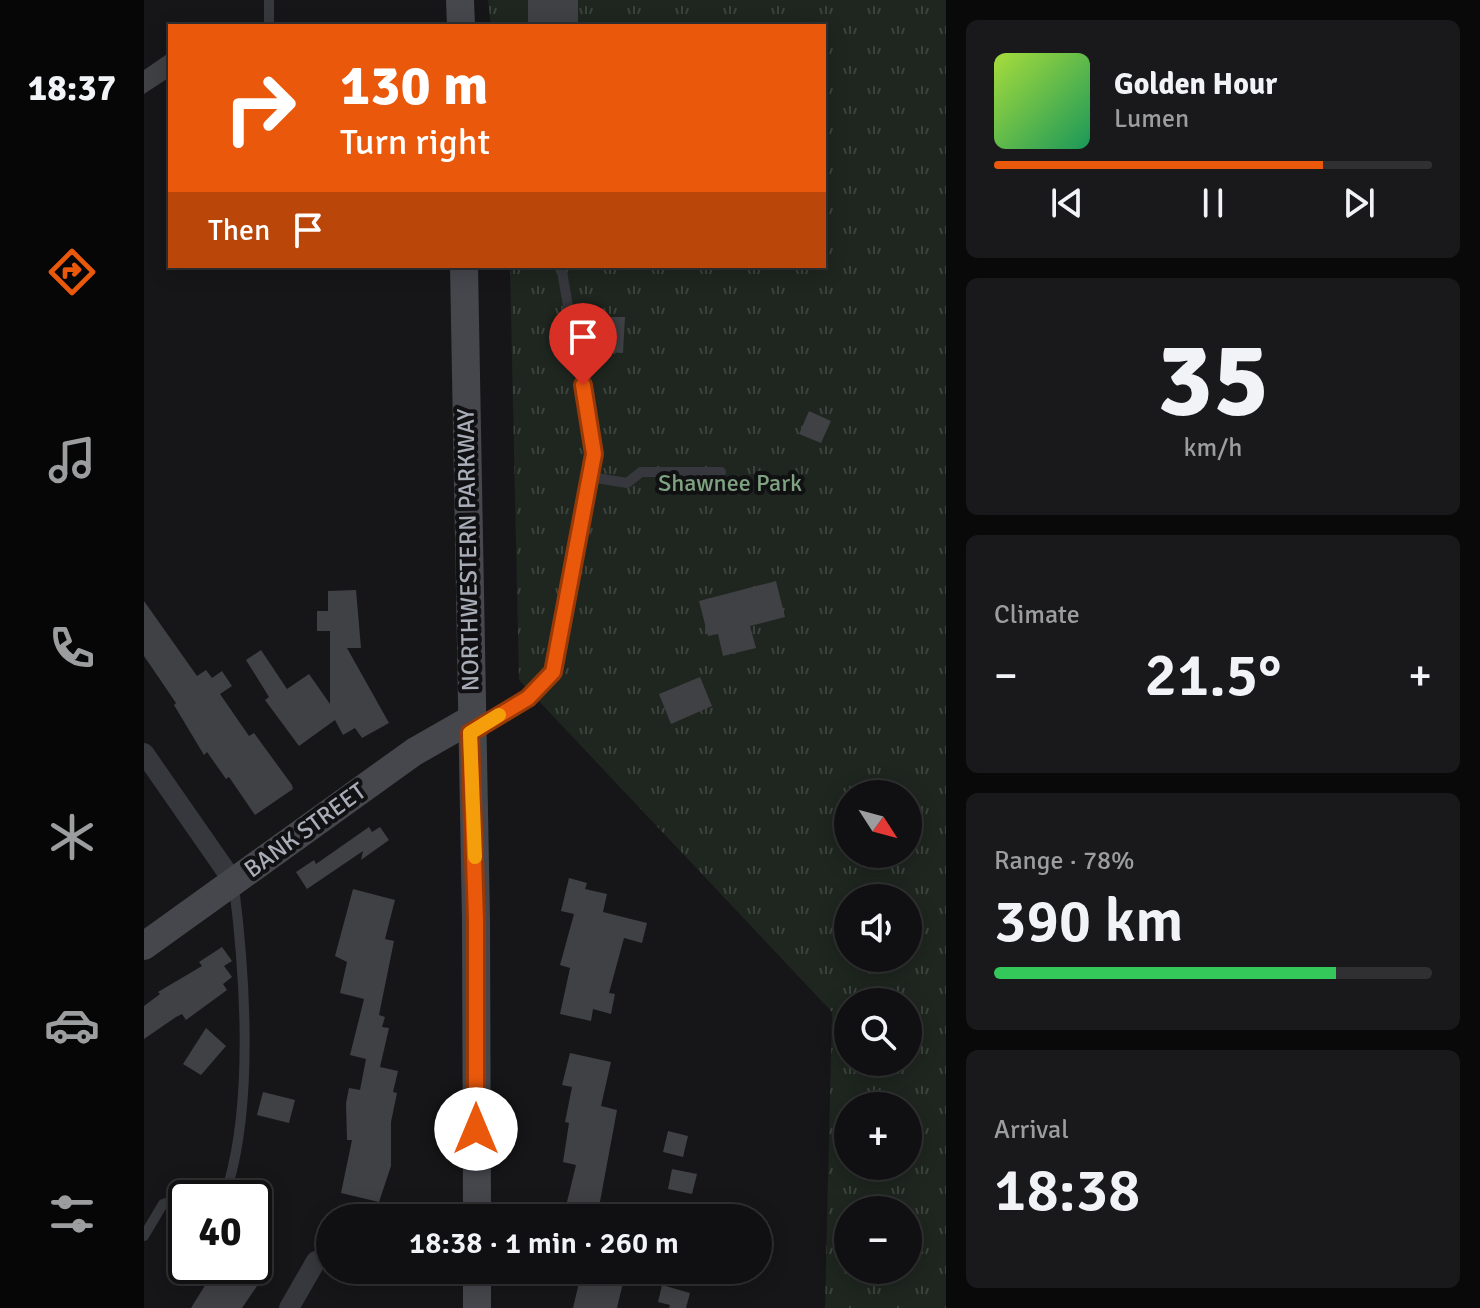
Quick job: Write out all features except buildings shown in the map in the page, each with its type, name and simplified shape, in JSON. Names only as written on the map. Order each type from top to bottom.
[{"type":"street","points":[[460,0],[461,24]]},
{"type":"street","name":"NORTHWESTERN PARKWAY","points":[[464,268],[470,726],[476,904],[477,1204]]},
{"type":"street","name":"BANK STREET","points":[[144,946],[414,752],[470,726]]},
{"type":"street","points":[[144,753],[233,881]]},
{"type":"street","points":[[289,1308],[316,1261]]},
{"type":"street","points":[[477,1284],[477,1308]]},
{"type":"lane","points":[[269,0],[269,24]]},
{"type":"lane","points":[[470,726],[528,698],[553,672],[594,454],[561,268]]},
{"type":"lane","points":[[590,477],[627,483],[641,472],[721,472]]},
{"type":"lane","points":[[144,1236],[163,1204],[229,1182],[240,1143],[244,963],[233,881]]},
{"type":"green space","name":"Shawnee Park","points":[[488,0],[946,0],[946,1308],[825,1308],[832,1012],[519,680],[510,268],[826,268],[826,24],[491,24]]},
{"type":"slow traffic","points":[[475,857],[470,733],[499,715]]},
{"type":"route","points":[[476,1129],[476,920],[470,733],[528,698],[553,672],[594,454],[583,385]]}]
